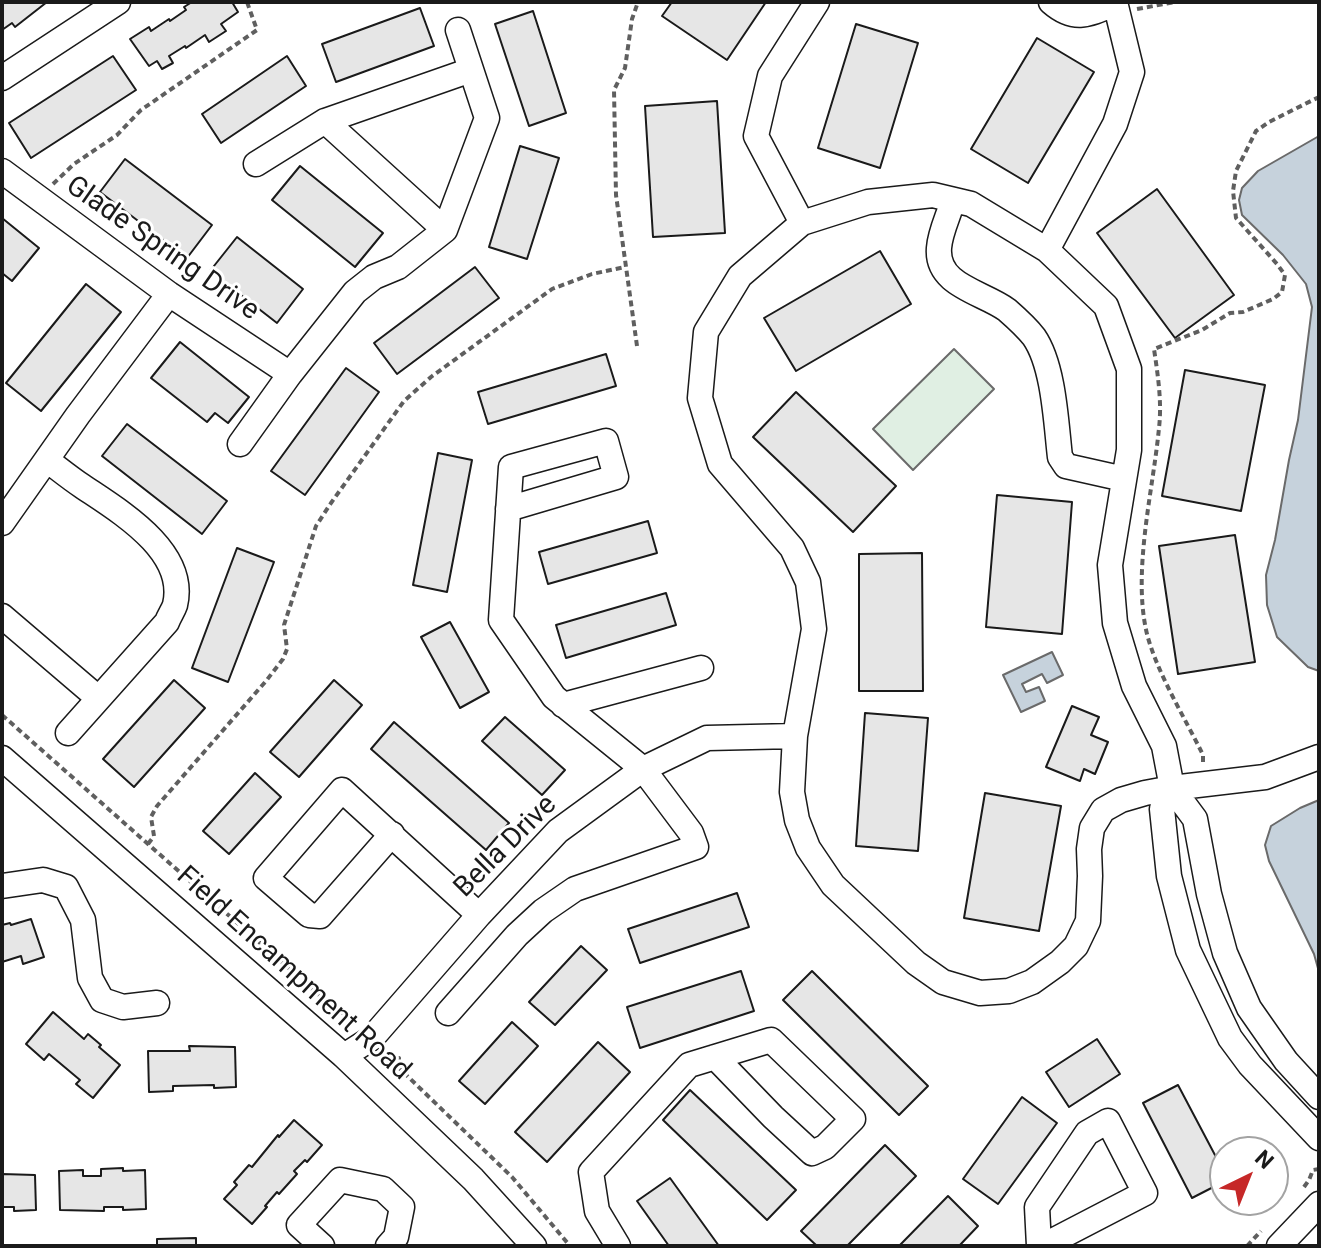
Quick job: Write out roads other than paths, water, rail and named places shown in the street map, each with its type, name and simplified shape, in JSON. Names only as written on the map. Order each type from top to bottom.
[{"type":"street","points":[[2,78],[118,2]]},
{"type":"street","points":[[802,223],[756,136],[770,76],[817,2]]},
{"type":"street","points":[[1047,250],[1115,124],[1132,72],[1117,6],[1086,16],[1067,13],[1051,2]]},
{"type":"street","points":[[240,444],[355,292],[374,277],[398,267],[445,230],[487,118],[458,30]]},
{"type":"street","points":[[256,164],[325,121],[471,70]]},
{"type":"street","points":[[325,121],[445,230]]},
{"type":"street","name":"Glade Spring Drive","points":[[2,171],[169,294],[290,374]]},
{"type":"street","points":[[1319,757],[1265,777],[1172,788],[1121,800],[1103,810],[1092,828],[1089,849],[1088,921],[1076,946],[1032,982],[1009,991],[980,993],[943,982],[916,963],[833,885],[808,848],[797,820],[792,792],[795,736],[814,629],[808,582],[792,548],[720,464],[700,398],[706,332],[740,276],[802,223],[868,202],[933,195],[971,204],[1047,250],[1106,306],[1129,369],[1129,450],[1110,565],[1115,623],[1134,686],[1164,746],[1172,788],[1195,819],[1209,894],[1225,953],[1249,1008],[1286,1061],[1319,1097]]},
{"type":"street","points":[[953,200],[939,247],[940,266],[949,277],[1006,310],[1034,337],[1047,368],[1060,457],[1066,466],[1124,479]]},
{"type":"street","points":[[2,523],[169,294]]},
{"type":"street","points":[[448,1013],[517,935],[543,911],[575,889],[696,847],[691,833],[643,769],[554,697],[501,620],[508,509],[511,467],[606,441],[616,477],[508,509]]},
{"type":"street","points":[[47,460],[131,519],[162,549],[176,588],[175,606],[167,622],[68,733]]},
{"type":"street","points":[[2,616],[98,698]]},
{"type":"street","points":[[563,705],[701,668]]},
{"type":"street","name":"Bella Drive","points":[[344,1056],[372,1038],[558,831],[643,769],[707,738],[795,736]]},
{"type":"street","name":"Field Encampment Road","points":[[2,758],[344,1056],[473,1179],[534,1246]]},
{"type":"street","points":[[1172,788],[1162,809],[1169,876],[1188,950],[1230,1038],[1260,1077],[1319,1138]]},
{"type":"street","points":[[392,834],[320,916],[309,915],[266,878],[342,790],[483,911],[517,935]]},
{"type":"street","points":[[2,886],[43,880],[66,887],[83,920],[90,978],[102,1000],[123,1007],[157,1003]]},
{"type":"street","points":[[618,1246],[597,1211],[591,1172],[689,1065],[715,1057],[771,1040],[853,1119],[825,1147],[812,1153],[715,1057]]},
{"type":"street","points":[[1108,1121],[1145,1193],[1041,1246],[1037,1207],[1087,1133],[1108,1121]]},
{"type":"street","points":[[322,1246],[299,1225],[340,1180],[383,1189],[402,1207],[396,1243]]},
{"type":"street","points":[[1279,1246],[1319,1204]]}]
